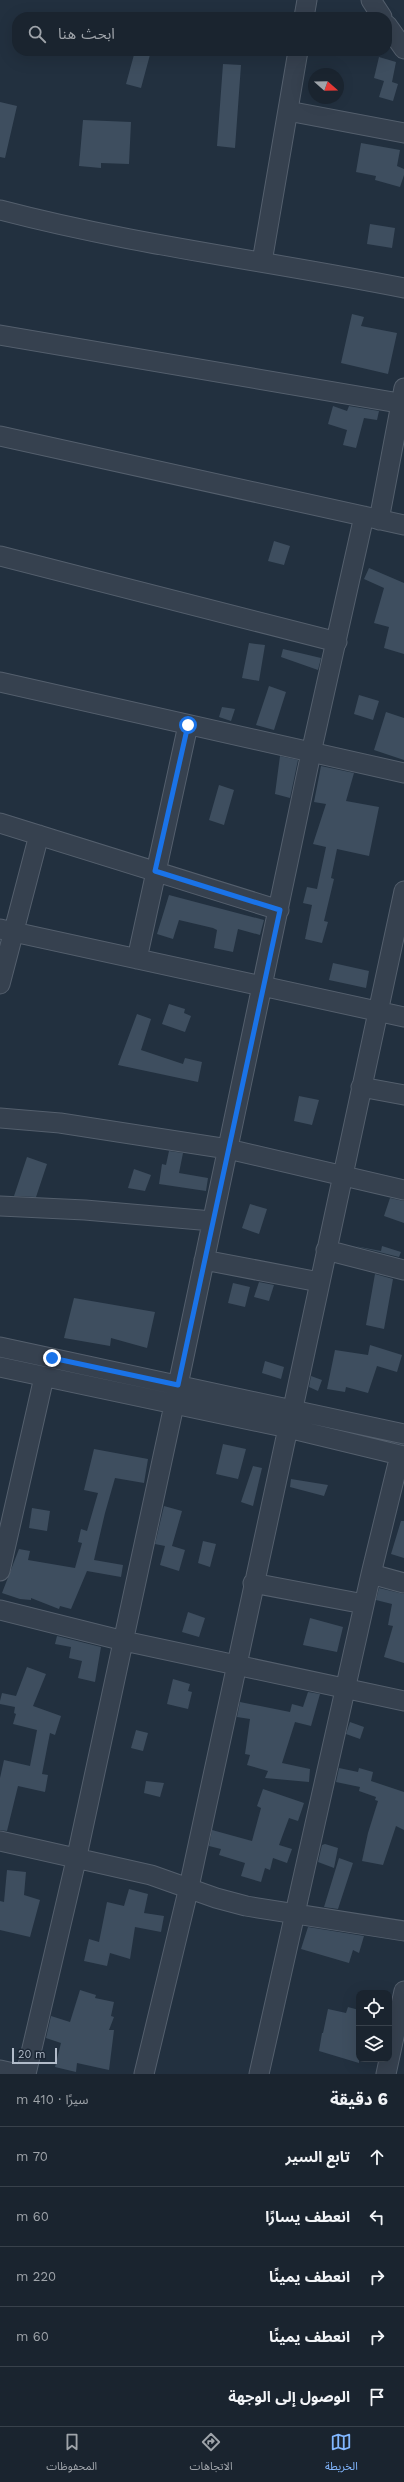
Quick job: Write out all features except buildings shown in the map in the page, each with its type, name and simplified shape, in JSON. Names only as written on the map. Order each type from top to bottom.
[{"type":"street","points":[[305,12],[307,0]]},
{"type":"street","points":[[371,0],[379,12]]},
{"type":"street","points":[[392,32],[404,49]]},
{"type":"street","points":[[262,262],[297,56]]},
{"type":"street","points":[[288,111],[404,133]]},
{"type":"street","points":[[0,210],[158,246],[262,262],[404,288]]},
{"type":"street","points":[[0,335],[403,398],[372,518],[337,642],[311,753],[280,910],[262,985],[178,1385]]},
{"type":"street","points":[[0,436],[404,525]]},
{"type":"street","points":[[0,556],[337,642]]},
{"type":"street","points":[[0,682],[404,773]]},
{"type":"street","points":[[137,959],[188,725]]},
{"type":"street","points":[[0,823],[280,910]]},
{"type":"street","points":[[0,984],[6,930],[39,835]]},
{"type":"street","points":[[293,1408],[341,1177],[404,891]]},
{"type":"street","points":[[6,930],[404,1016]]},
{"type":"street","points":[[361,1087],[404,1095]]},
{"type":"street","points":[[0,1118],[60,1123],[228,1149],[341,1177],[404,1190]]},
{"type":"street","points":[[0,1206],[85,1210],[212,1222]]},
{"type":"street","points":[[326,1250],[404,1270]]},
{"type":"street","points":[[204,1260],[319,1282]]},
{"type":"street","points":[[0,1347],[178,1385],[403,1430]]},
{"type":"street","points":[[0,1367],[288,1428],[402,1455],[364,1604],[293,1914],[259,2074]]},
{"type":"street","points":[[0,1571],[44,1377]]},
{"type":"street","points":[[26,2074],[77,1856],[174,1405]]},
{"type":"street","points":[[144,2074],[189,1886],[253,1583],[288,1428]]},
{"type":"street","points":[[371,1574],[404,1583]]},
{"type":"street","points":[[253,1583],[364,1604]]},
{"type":"street","points":[[0,1610],[124,1641],[236,1664],[345,1690],[404,1701]]},
{"type":"street","points":[[0,1841],[77,1856],[189,1886],[224,1900],[293,1914],[404,1931]]},
{"type":"street","points":[[386,2074],[404,1991]]},
{"type":"street","points":[[0,2070],[18,2074]]},
{"type":"route","points":[[52,1358],[178,1385],[262,985],[280,910],[155,871],[188,725]]}]
